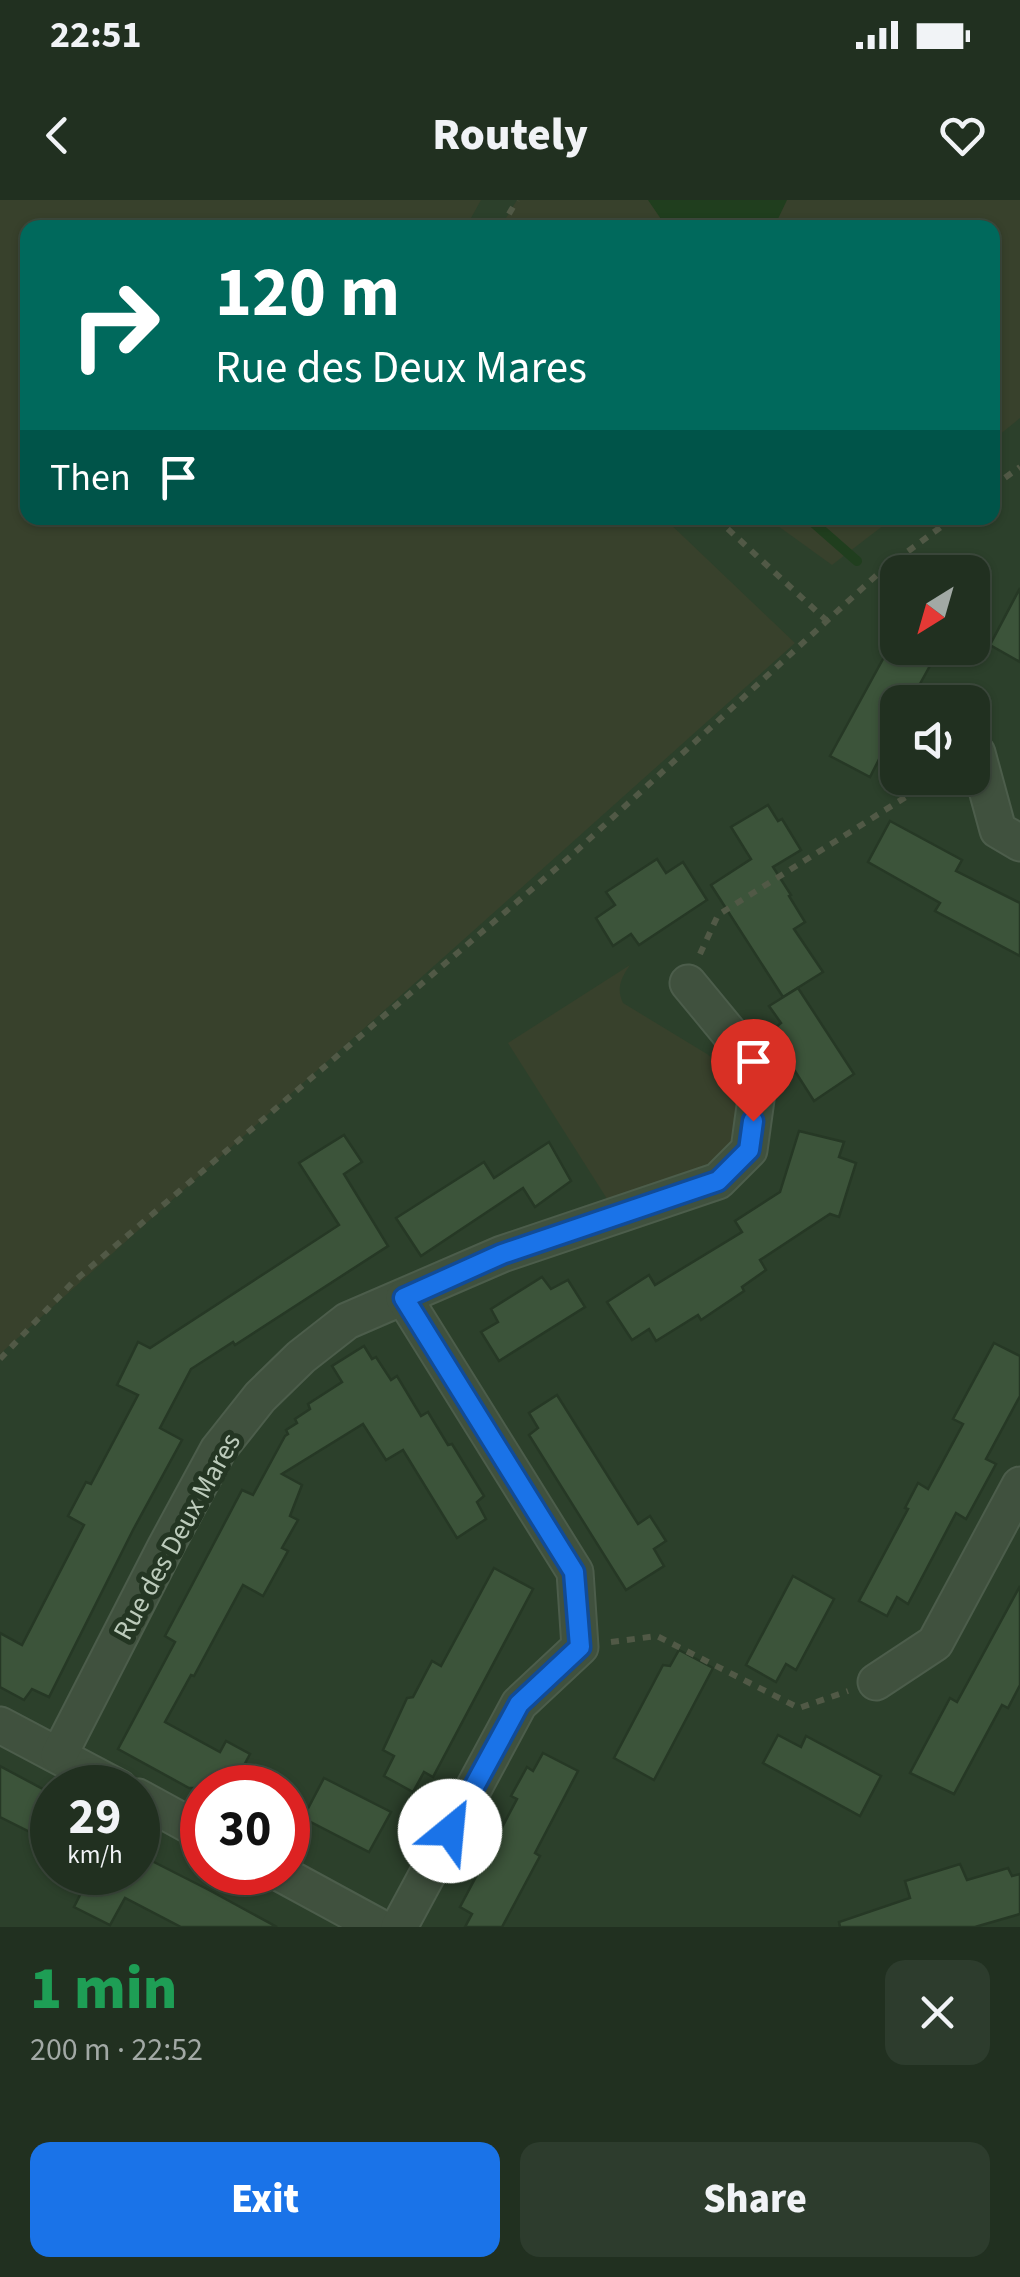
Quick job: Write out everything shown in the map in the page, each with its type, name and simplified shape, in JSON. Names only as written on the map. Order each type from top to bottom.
[{"type":"street","points":[[988,795],[998,830],[1020,843]]},
{"type":"street","name":"Rue des Deux Mares","points":[[59,1755],[218,1450],[260,1396],[301,1357],[347,1321],[502,1254],[718,1181],[749,1150],[757,1092],[734,1040],[688,983]]},
{"type":"street","points":[[398,1927],[519,1704],[580,1647],[574,1572],[404,1298]]},
{"type":"street","points":[[876,1682],[934,1642],[1020,1485]]},
{"type":"street","points":[[0,1725],[77,1765]]},
{"type":"street","points":[[310,1889],[379,1927]]},
{"type":"path","points":[[723,525],[826,621]]},
{"type":"path","points":[[0,1359],[72,1282],[572,854],[880,572],[943,525]]},
{"type":"path","points":[[688,983],[718,915],[909,795]]},
{"type":"path","points":[[580,1647],[658,1636],[799,1708],[876,1682]]},
{"type":"shaded area","points":[[0,200],[481,200],[470,220],[20,220],[20,525],[671,525],[795,643],[0,1354]]},
{"type":"shaded area","points":[[517,200],[1020,200],[1020,418],[1000,434],[1000,220],[505,220]]},
{"type":"shaded area","points":[[648,200],[787,200],[777,220],[662,220]]},
{"type":"shaded area","points":[[777,525],[884,525],[832,565]]},
{"type":"shaded area","points":[[630,965],[620,983],[623,1003],[721,1065],[736,1090],[740,1111],[731,1144],[706,1172],[609,1202],[508,1043]]},
{"type":"building","points":[[1020,588],[1020,662],[990,645]]},
{"type":"building","points":[[880,664],[930,665],[919,685],[880,685],[880,757],[870,777],[830,756]]},
{"type":"building","points":[[768,805],[778,821],[782,819],[801,850],[773,867],[805,922],[794,929],[823,972],[783,997],[711,885],[751,859],[731,827]]},
{"type":"building","points":[[890,821],[962,860],[956,871],[1020,903],[1020,956],[935,911],[940,903],[868,862]]},
{"type":"building","points":[[657,859],[666,873],[683,862],[707,900],[639,945],[631,934],[613,946],[596,918],[615,905],[606,892]]},
{"type":"building","points":[[798,988],[854,1074],[814,1101],[770,1032],[781,1023],[769,1006]]},
{"type":"building","points":[[799,1131],[844,1142],[839,1157],[856,1163],[839,1217],[830,1214],[760,1260],[766,1270],[742,1287],[744,1291],[701,1320],[698,1315],[656,1341],[649,1329],[632,1340],[607,1302],[649,1275],[655,1285],[742,1232],[735,1221],[780,1192]]},
{"type":"building","points":[[344,1135],[362,1162],[344,1174],[388,1246],[191,1369],[160,1428],[182,1440],[49,1697],[32,1689],[24,1700],[0,1687],[0,1633],[22,1645],[84,1525],[68,1516],[86,1482],[91,1484],[138,1395],[117,1385],[138,1342],[150,1348],[339,1225],[299,1163]]},
{"type":"building","points":[[549,1142],[571,1181],[535,1207],[523,1188],[421,1256],[396,1218],[484,1162],[494,1178]]},
{"type":"building","points":[[542,1277],[551,1289],[568,1280],[585,1307],[499,1361],[481,1332],[498,1322],[491,1309]]},
{"type":"building","points":[[994,1343],[1020,1356],[1020,1396],[986,1459],[996,1464],[966,1519],[956,1513],[908,1604],[897,1597],[887,1616],[859,1601],[918,1483],[928,1489],[963,1424],[953,1419]]},
{"type":"building","points":[[364,1346],[391,1380],[397,1376],[421,1416],[428,1412],[448,1445],[452,1444],[484,1496],[477,1502],[486,1519],[457,1538],[403,1450],[386,1460],[363,1424],[282,1474],[302,1485],[290,1516],[298,1520],[282,1548],[288,1551],[263,1596],[243,1585],[165,1722],[220,1752],[226,1741],[250,1754],[244,1765],[180,1765],[180,1783],[160,1772],[160,1765],[147,1765],[118,1749],[175,1642],[165,1636],[242,1490],[253,1495],[288,1434],[286,1430],[310,1409],[308,1404],[342,1382],[332,1366]]},
{"type":"building","points":[[557,1395],[638,1524],[650,1516],[666,1541],[654,1549],[664,1566],[626,1590],[529,1435],[538,1428],[529,1413]]},
{"type":"building","points":[[494,1568],[533,1589],[433,1777],[424,1772],[413,1792],[384,1776],[394,1756],[383,1750],[407,1698],[413,1697],[432,1661],[441,1666]]},
{"type":"building","points":[[793,1576],[834,1599],[796,1670],[786,1664],[776,1682],[746,1665]]},
{"type":"building","points":[[1020,1586],[1020,1685],[1008,1708],[1002,1705],[954,1794],[910,1773],[950,1698],[957,1702]]},
{"type":"building","points":[[679,1650],[713,1668],[654,1780],[614,1758],[663,1665],[670,1666]]},
{"type":"building","points":[[778,1735],[801,1747],[806,1736],[881,1776],[860,1816],[763,1763]]},
{"type":"building","points":[[543,1753],[578,1771],[535,1853],[540,1856],[502,1927],[465,1927],[472,1914],[460,1907],[517,1799],[511,1796],[527,1767],[533,1771]]},
{"type":"building","points":[[0,1766],[30,1782],[30,1832],[0,1817]]},
{"type":"building","points":[[324,1778],[391,1812],[369,1852],[310,1822],[310,1805]]},
{"type":"building","points":[[960,1864],[967,1880],[1008,1868],[1012,1876],[1020,1874],[1020,1914],[975,1927],[840,1927],[839,1922],[910,1898],[905,1881]]},
{"type":"building","points":[[160,1865],[180,1875],[180,1895],[218,1895],[277,1927],[181,1927],[125,1898],[110,1925],[74,1907],[80,1895],[160,1895]]},
{"type":"waterway","points":[[816,525],[857,561]]},
{"type":"route","points":[[450,1831],[519,1704],[580,1647],[574,1572],[404,1298],[502,1254],[718,1181],[749,1150],[753,1121]]}]
